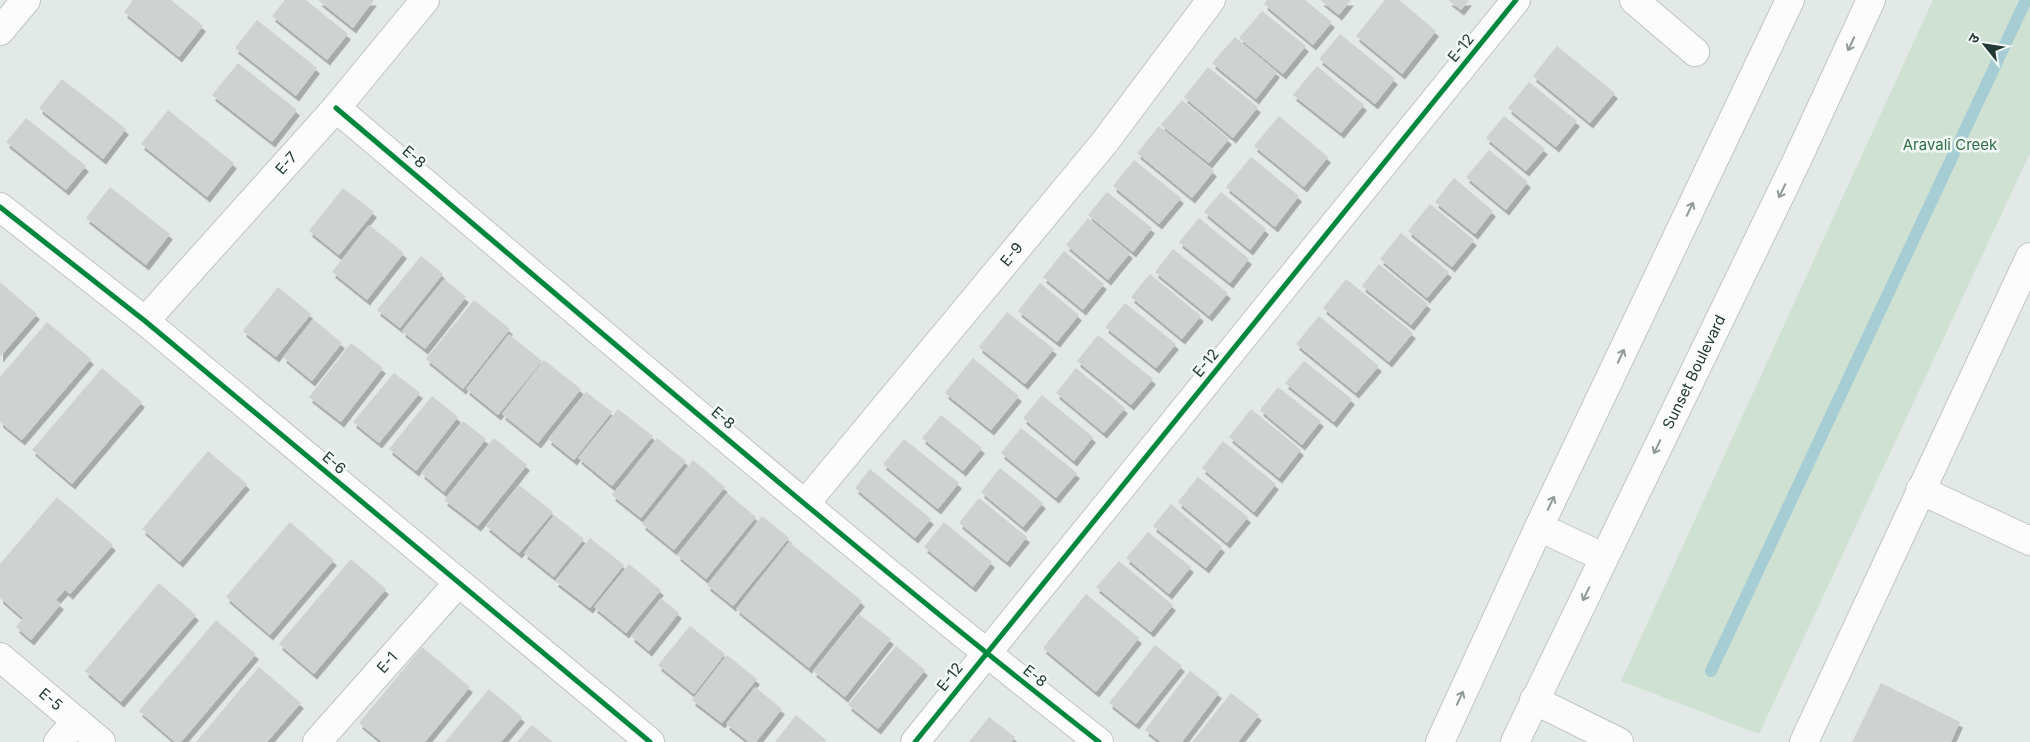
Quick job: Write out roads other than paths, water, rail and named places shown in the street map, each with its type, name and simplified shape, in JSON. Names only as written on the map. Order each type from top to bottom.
[{"type":"street","points":[[0,31],[26,0]]},
{"type":"street","name":"E-7","points":[[145,321],[336,108],[425,0]]},
{"type":"street","name":"E-9","points":[[805,504],[1104,143],[1211,0]]},
{"type":"street","name":"E-12","points":[[915,742],[1516,0]]},
{"type":"street","points":[[1634,0],[1695,52]]},
{"type":"street","points":[[1440,742],[1539,527],[1790,0]]},
{"type":"street","name":"Sunset Boulevard","points":[[1516,742],[1534,700],[1603,557],[1798,158],[1871,0]]},
{"type":"street","name":"E-8","points":[[336,108],[805,504],[986,653],[1099,742]]},
{"type":"street","name":"E-6","points":[[0,207],[145,321],[650,742]]},
{"type":"street","points":[[1804,742],[2030,257]]},
{"type":"street","points":[[1920,490],[2030,541]]},
{"type":"street","points":[[1539,527],[1603,557]]},
{"type":"street","name":"E-1","points":[[317,742],[458,583]]},
{"type":"street","name":"E-5","points":[[0,657],[101,742]]},
{"type":"street","points":[[1534,700],[1619,742]]},
{"type":"street","points":[[58,742],[76,721]]},
{"type":"waterway","points":[[1711,671],[2026,0]]},
{"type":"park label","name":"Aravali Creek","points":[[1950,145]]}]
